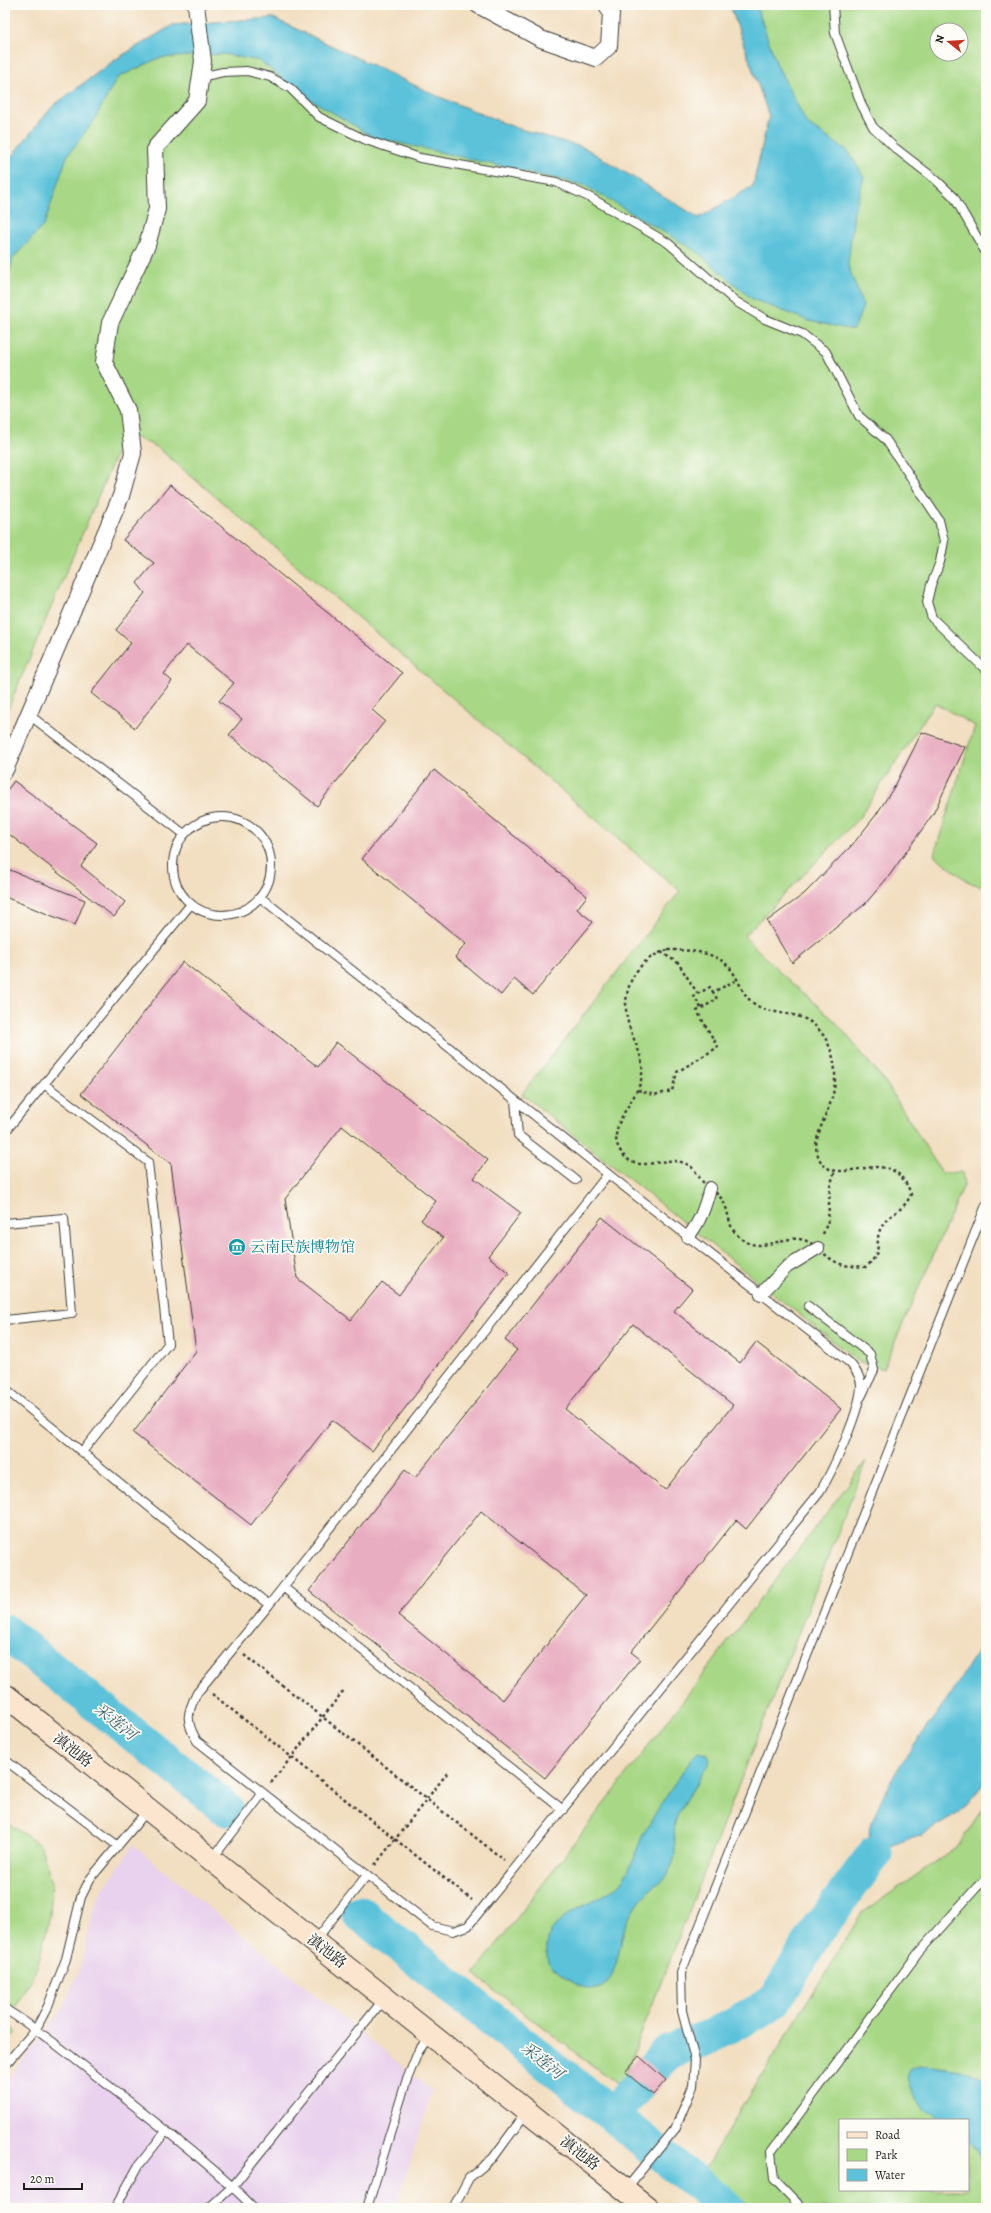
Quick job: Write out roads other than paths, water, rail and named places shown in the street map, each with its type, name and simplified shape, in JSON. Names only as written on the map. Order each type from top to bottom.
[{"type":"main road","name":"滇池路","points":[[5,1695],[648,2208]]},
{"type":"street","points":[[478,5],[541,39],[596,58],[609,46],[612,13],[607,5]]},
{"type":"street","points":[[5,770],[121,496],[133,453],[128,410],[104,362],[110,323],[147,245],[157,210],[155,148],[197,101],[203,61],[196,9]]},
{"type":"street","points":[[688,1237],[704,1210],[710,1188]]},
{"type":"street","points":[[761,1294],[787,1267],[818,1248]]},
{"type":"lane","points":[[833,5],[835,33],[862,106],[873,127],[895,148],[935,179],[954,197],[986,253]]},
{"type":"lane","points":[[200,77],[223,72],[247,71],[270,76],[290,88],[319,116],[366,140],[420,158],[556,182],[591,198],[668,243],[735,301],[765,319],[802,334],[826,352],[859,416],[886,440],[939,520],[944,541],[940,562],[931,585],[927,602],[932,618],[986,670]]},
{"type":"lane","points":[[28,714],[184,834]]},
{"type":"lane","points":[[213,817],[230,817],[246,823],[259,833],[269,854],[272,865],[269,882],[260,897],[249,907],[235,913],[219,915],[204,912],[191,904],[181,893],[173,863],[176,848],[184,834],[197,823],[213,817]]},
{"type":"lane","points":[[260,897],[608,1174],[850,1363],[856,1371],[861,1384],[859,1401]]},
{"type":"lane","points":[[5,1132],[191,904]]},
{"type":"lane","points":[[44,1084],[148,1162],[168,1344],[82,1452]]},
{"type":"lane","points":[[515,1100],[518,1135],[576,1180]]},
{"type":"lane","points":[[608,1174],[269,1605],[202,1686],[189,1708],[187,1718],[190,1730],[197,1741],[432,1926],[443,1930],[453,1931],[468,1926],[820,1492],[831,1472],[859,1401],[874,1370],[870,1354],[808,1306]]},
{"type":"lane","points":[[626,2190],[674,2129],[693,2086],[695,2060],[682,2011],[681,1973],[986,1205]]},
{"type":"lane","points":[[5,1223],[64,1218],[72,1313],[5,1320]]},
{"type":"lane","points":[[5,1390],[269,1605]]},
{"type":"lane","points":[[283,1587],[562,1810]]},
{"type":"lane","points":[[5,1760],[118,1846]]},
{"type":"lane","points":[[211,1860],[263,1793]]},
{"type":"lane","points":[[5,2065],[36,2029],[66,1959],[81,1897],[90,1878],[148,1810]]},
{"type":"lane","points":[[314,1942],[367,1875]]},
{"type":"lane","points":[[802,2208],[774,2179],[770,2152],[920,1952],[977,1886],[986,1879]]},
{"type":"lane","points":[[209,2208],[233,2186],[385,1997]]},
{"type":"lane","points":[[5,2009],[36,2029],[166,2131],[233,2186],[254,2208]]},
{"type":"lane","points":[[367,2208],[406,2082],[418,2052],[431,2034]]},
{"type":"lane","points":[[454,2208],[468,2178],[493,2158],[528,2111]]},
{"type":"lane","points":[[115,2208],[139,2165],[166,2131]]},
{"type":"water","points":[[730,5],[756,5],[777,65],[807,124],[848,151],[864,177],[854,212],[848,265],[863,306],[854,330],[809,321],[752,299],[696,251],[584,185],[373,137],[305,96],[260,61],[223,54],[159,58],[117,78],[93,122],[67,156],[44,225],[13,258],[5,288],[5,164],[53,106],[115,60],[173,25],[273,18],[437,96],[516,128],[585,148],[699,218],[753,186],[769,116]]},
{"type":"water","points":[[986,1638],[986,1781],[959,1813],[922,1835],[912,1837],[875,1853],[866,1850],[870,1829],[877,1809],[887,1789],[910,1751],[948,1698]]},
{"type":"water","points":[[700,1752],[708,1755],[710,1760],[680,1809],[677,1817],[674,1830],[675,1853],[672,1864],[662,1880],[645,1895],[632,1912],[624,1932],[611,1977],[606,1984],[600,1988],[594,1989],[580,1986],[572,1982],[558,1972],[548,1962],[547,1945],[552,1931],[560,1921],[571,1913],[609,1892],[620,1883],[631,1865],[650,1821],[693,1756]]},
{"type":"water","points":[[918,2065],[960,2071],[986,2079],[986,2166],[979,2152],[969,2141],[969,2119],[939,2119],[924,2109],[913,2095],[907,2078],[910,2069]]},
{"type":"waterway","name":"采莲河","points":[[5,1632],[227,1809]]},
{"type":"waterway","points":[[612,2115],[667,2052],[712,2036],[774,2002],[822,1924],[875,1853]]},
{"type":"waterway","name":"采莲河","points":[[359,1913],[728,2208]]},
{"type":"place","name":"云南民族博物馆","points":[[237,1247]]}]
